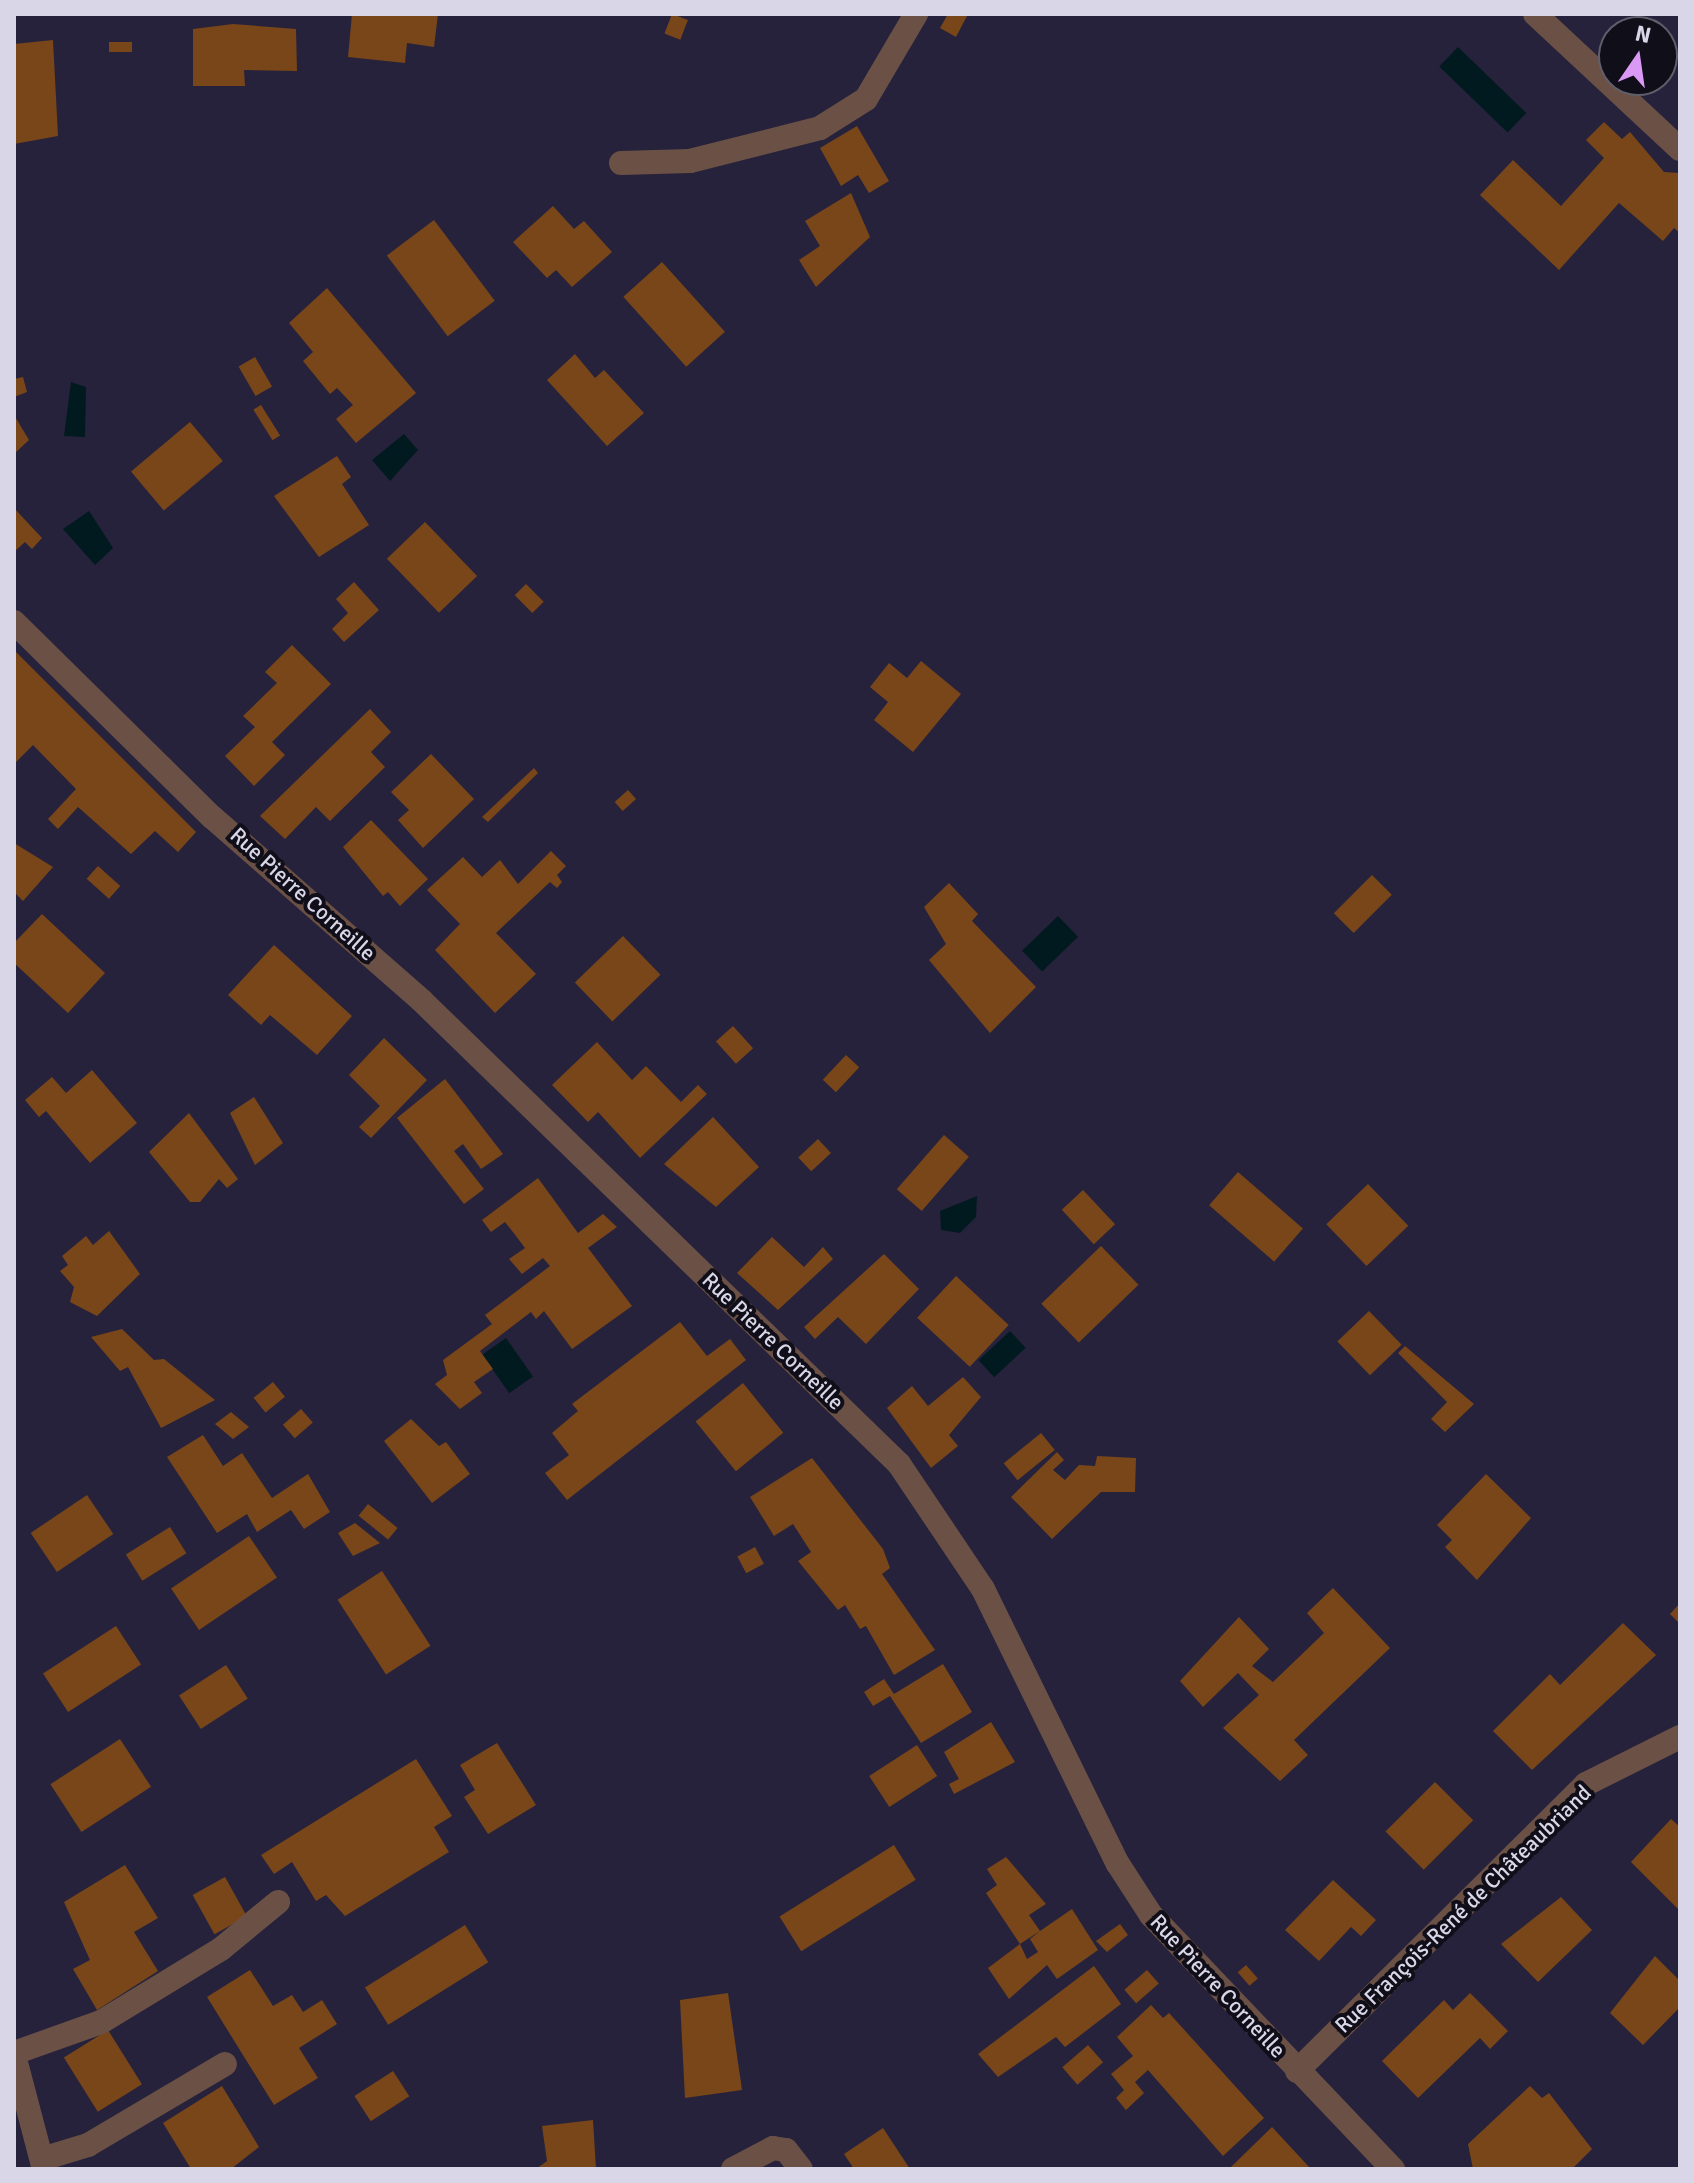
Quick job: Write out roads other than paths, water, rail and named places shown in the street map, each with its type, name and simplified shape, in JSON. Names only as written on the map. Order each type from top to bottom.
[{"type":"street","points":[[621,163],[690,161],[820,128],[866,99],[916,14]]},
{"type":"street","points":[[1535,14],[1680,149]]},
{"type":"street","name":"Rue Pierre Corneille","points":[[14,622],[212,817],[422,1001],[899,1464],[983,1589],[1118,1864],[1151,1915],[1393,2169]]},
{"type":"street","name":"Rue François-René de Châteaubriand","points":[[1297,2071],[1586,1784],[1680,1737]]},
{"type":"street","points":[[225,2064],[88,2145],[43,2164],[14,2054],[101,2022],[221,1949],[278,1902]]},
{"type":"street","points":[[733,2169],[773,2148],[786,2150],[801,2169]]}]
